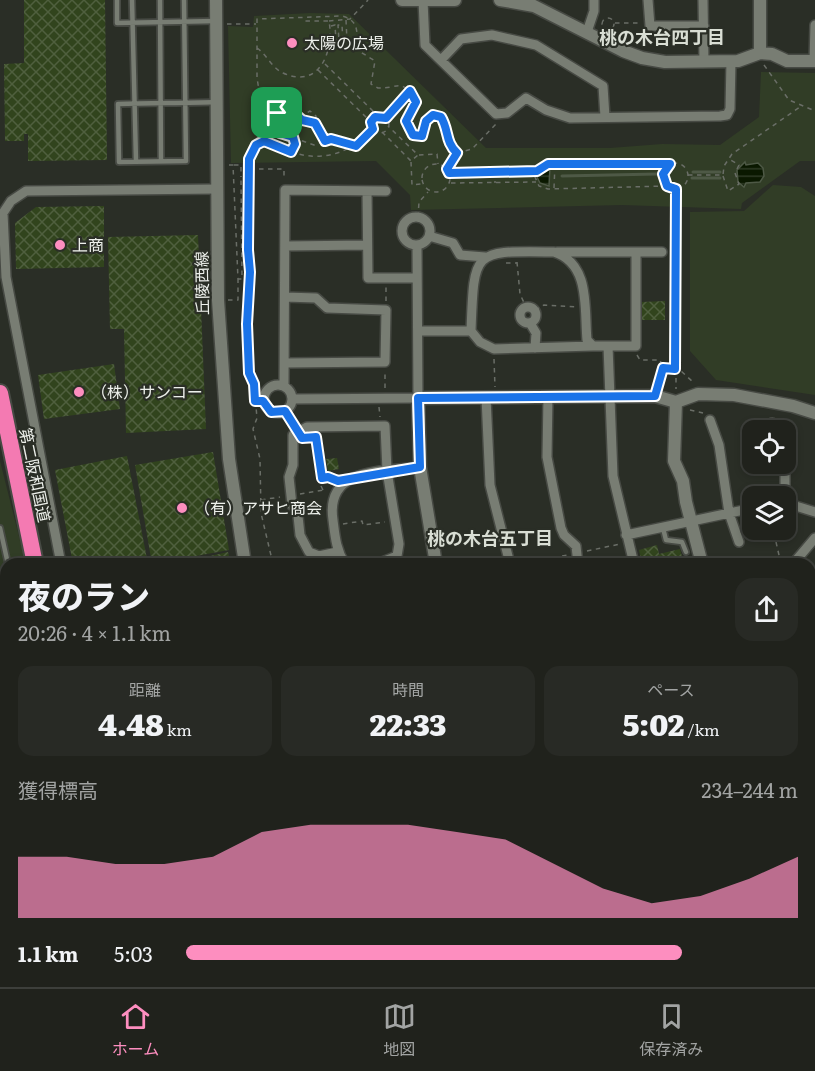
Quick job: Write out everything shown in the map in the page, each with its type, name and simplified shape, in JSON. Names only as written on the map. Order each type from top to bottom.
[{"type":"highway","name":"第二阪和国道","points":[[0,393],[34,558]]},
{"type":"highway","points":[[0,435],[33,558]]},
{"type":"street","name":"丘陵西線","points":[[216,0],[218,300],[228,447],[244,558]]},
{"type":"street","points":[[402,0],[455,0]]},
{"type":"street","points":[[423,0],[425,45],[496,114],[502,115],[526,98],[546,110],[570,118],[727,115],[730,109],[731,61]]},
{"type":"street","points":[[500,0],[536,3],[587,32],[642,58],[665,62],[731,61],[760,53],[772,54],[787,61],[814,61],[815,25]]},
{"type":"street","points":[[587,32],[594,10],[594,0]]},
{"type":"street","points":[[648,0],[648,23],[654,27],[704,26]]},
{"type":"street","points":[[703,0],[704,62]]},
{"type":"street","points":[[760,0],[760,53]]},
{"type":"street","points":[[441,60],[461,39],[474,35],[492,35],[536,45],[603,86],[605,117]]},
{"type":"street","points":[[60,558],[6,277],[3,213],[11,201],[26,191],[217,189]]},
{"type":"street","points":[[292,399],[284,386],[285,190],[386,191]]},
{"type":"street","points":[[367,191],[368,278],[417,278]]},
{"type":"street","points":[[418,216],[427,221],[429,236],[417,246],[404,240],[401,229],[409,218],[418,216]]},
{"type":"street","points":[[429,236],[453,243],[460,255],[486,257]]},
{"type":"street","points":[[285,246],[367,245]]},
{"type":"street","points":[[417,246],[420,467],[435,558]]},
{"type":"street","points":[[636,252],[636,346],[494,349],[480,342],[471,331],[473,279],[477,267],[486,257],[495,252],[636,252],[662,252]]},
{"type":"street","points":[[554,252],[569,260],[583,280],[587,340],[593,346]]},
{"type":"street","points":[[285,297],[316,298],[327,309],[386,310],[385,362],[285,363]]},
{"type":"street","points":[[530,323],[537,316],[530,308],[520,311],[520,318],[530,323],[536,333],[535,348]]},
{"type":"street","points":[[418,331],[471,331]]},
{"type":"street","points":[[608,346],[608,395],[613,476],[632,558]]},
{"type":"street","points":[[284,386],[270,387],[259,401],[271,412],[285,411],[292,399]]},
{"type":"street","points":[[292,399],[608,395],[655,396],[676,402],[703,394],[757,399],[815,413]]},
{"type":"street","points":[[548,396],[547,457],[561,528],[564,535],[576,546],[577,558]]},
{"type":"street","points":[[490,397],[490,485],[508,558]]},
{"type":"street","points":[[676,402],[674,462],[683,481],[701,558]]},
{"type":"street","points":[[710,420],[719,445],[729,513],[739,542]]},
{"type":"street","points":[[337,552],[319,556],[309,552],[300,535],[298,516],[292,505],[289,477],[293,465],[291,441],[297,431],[307,428],[385,426],[387,471],[399,544],[397,556],[392,558]]},
{"type":"street","points":[[341,558],[337,552],[332,499],[343,481],[387,471],[420,467]]},
{"type":"street","points":[[796,506],[815,512]]},
{"type":"street","points":[[626,535],[742,510]]},
{"type":"street","points":[[798,558],[815,538]]},
{"type":"lane","points":[[117,0],[117,23],[216,22]]},
{"type":"lane","points":[[132,0],[136,161]]},
{"type":"lane","points":[[160,0],[161,161]]},
{"type":"lane","points":[[184,0],[185,103],[186,161],[119,162],[118,104],[185,103],[217,102]]},
{"type":"lane","points":[[0,528],[7,558]]},
{"type":"lane","points":[[663,528],[666,540],[682,542],[686,552]]},
{"type":"path","points":[[306,17],[306,21],[350,19],[368,0]]},
{"type":"path","points":[[272,558],[261,513],[260,459],[253,429],[259,401],[249,373],[247,324],[250,272],[248,250],[249,159],[264,120],[256,78],[257,18],[342,16],[350,19],[358,29],[359,51],[375,61],[371,84],[383,88],[401,85],[410,91],[416,102],[406,121],[413,135],[422,136],[426,121],[433,115],[437,115],[444,122],[447,140],[457,153]]},
{"type":"path","points":[[614,23],[608,30],[602,23],[606,18],[614,23],[648,23]]},
{"type":"path","points":[[346,19],[347,41]]},
{"type":"path","points":[[256,47],[282,73],[297,76],[317,69],[324,63],[330,46],[329,21]]},
{"type":"path","points":[[216,22],[256,24]]},
{"type":"path","points":[[330,26],[335,25],[336,41],[339,41],[338,25],[342,25],[343,41],[358,41]]},
{"type":"path","points":[[760,53],[768,73],[789,100],[800,107],[815,111]]},
{"type":"path","points":[[324,63],[378,116],[386,118]]},
{"type":"path","points":[[317,69],[371,122],[373,129]]},
{"type":"path","points":[[386,118],[410,91]]},
{"type":"path","points":[[261,99],[277,113]]},
{"type":"path","points":[[728,159],[739,165],[735,173],[739,184],[728,191],[723,175],[728,159],[800,107]]},
{"type":"path","points":[[277,113],[287,110],[299,118],[315,123]]},
{"type":"path","points":[[299,118],[303,113],[310,111],[316,116],[315,123],[325,141]]},
{"type":"path","points":[[277,113],[274,122],[275,130],[314,145],[331,139],[356,146]]},
{"type":"path","points":[[447,169],[457,153],[472,149],[500,121],[502,115]]},
{"type":"path","points":[[371,122],[378,116]]},
{"type":"path","points":[[386,118],[388,126],[418,155]]},
{"type":"path","points":[[382,132],[388,126]]},
{"type":"path","points":[[256,145],[264,141],[291,152],[322,156],[344,152],[356,146],[373,129]]},
{"type":"path","points":[[373,129],[382,132],[411,161],[412,185],[422,184]]},
{"type":"path","points":[[291,152],[295,144],[293,137]]},
{"type":"path","points":[[411,161],[418,155],[437,154],[438,164]]},
{"type":"path","points":[[438,164],[447,169],[449,183],[443,191],[429,191],[422,184],[421,177],[425,169],[438,164]]},
{"type":"path","points":[[449,173],[537,171],[544,164],[670,164],[683,165],[688,175],[684,186],[676,189],[667,186],[554,189],[543,188],[537,182],[537,171]]},
{"type":"path","points":[[554,189],[555,164]]},
{"type":"path","points":[[667,186],[663,174],[670,164]]},
{"type":"path","points":[[233,165],[238,300]]},
{"type":"path","points":[[217,166],[241,165],[242,279],[238,279]]},
{"type":"path","points":[[249,169],[284,169]]},
{"type":"path","points":[[495,171],[495,183]]},
{"type":"path","points":[[688,175],[723,175]]},
{"type":"path","points":[[241,178],[249,178]]},
{"type":"path","points":[[449,183],[537,182]]},
{"type":"path","points":[[676,189],[676,402]]},
{"type":"path","points":[[418,216],[419,202],[429,191]]},
{"type":"path","points":[[516,252],[520,294],[530,308],[544,305],[584,307]]},
{"type":"path","points":[[386,278],[386,310]]},
{"type":"path","points":[[636,346],[640,360],[660,360],[663,368],[655,396]]},
{"type":"path","points":[[490,397],[494,349]]},
{"type":"path","points":[[385,362],[385,388],[393,388]]},
{"type":"path","points":[[663,368],[675,369],[690,377],[703,394]]},
{"type":"path","points":[[676,416],[696,410],[710,420]]},
{"type":"path","points":[[285,411],[302,438],[316,437],[322,478],[320,488],[330,493],[332,499]]},
{"type":"path","points":[[322,478],[328,477],[343,481]]},
{"type":"path","points":[[334,526],[362,521],[363,525],[394,520]]},
{"type":"path","points":[[777,540],[780,558]]},
{"type":"shaded area","points":[[310,13],[349,14],[486,148],[720,145],[759,117],[761,72],[815,73],[815,161],[800,161],[742,203],[741,209],[622,205],[411,210],[410,195],[376,161],[231,163],[228,26],[253,27],[254,16]]},
{"type":"shaded area","points":[[745,162],[746,165],[758,163],[763,168],[764,176],[760,182],[746,183],[744,187],[738,182],[737,170]]},
{"type":"shaded area","points":[[550,166],[549,186],[540,183],[537,177],[542,168]]},
{"type":"shaded area","points":[[773,185],[801,187],[815,196],[815,395],[716,380],[690,351],[690,212],[744,211]]},
{"type":"shaded area","points":[[0,461],[24,558],[0,558]]},
{"type":"building","points":[[24,0],[105,0],[107,160],[28,161],[28,134],[24,134],[24,141],[5,141],[4,64],[24,63]]},
{"type":"building","name":"上商","points":[[104,206],[104,267],[16,269],[15,223],[36,207]]},
{"type":"building","points":[[198,235],[206,429],[126,433],[124,329],[110,329],[108,237]]},
{"type":"building","points":[[665,301],[665,320],[641,320],[641,302]]},
{"type":"building","name":"（株）サンコー","points":[[114,364],[120,409],[44,419],[38,375]]},
{"type":"building","name":"（有）アサヒ商会","points":[[213,452],[229,550],[185,558],[151,558],[135,465]]},
{"type":"building","points":[[127,456],[147,558],[72,558],[55,470]]},
{"type":"building","points":[[337,458],[339,469],[328,471],[326,459]]},
{"type":"building","points":[[657,545],[659,554],[680,549],[682,558],[641,558],[639,550]]},
{"type":"building","points":[[228,552],[230,558],[201,558]]},
{"type":"waterway","points":[[693,172],[720,172]]},
{"type":"waterway","points":[[562,176],[657,174]]},
{"type":"waterway","points":[[466,177],[532,176]]},
{"type":"waterway","points":[[692,178],[720,178]]},
{"type":"place","name":"太陽の広場","points":[[292,43]]},
{"type":"place","name":"上商","points":[[60,245]]},
{"type":"place","name":"（株）サンコー","points":[[79,392]]},
{"type":"place","name":"（有）アサヒ商会","points":[[182,508]]},
{"type":"district","name":"桃の木台四丁目","points":[[662,38]]},
{"type":"district","name":"桃の木台五丁目","points":[[490,539]]},
{"type":"route","points":[[410,91],[416,102],[406,121],[413,135],[422,136],[426,121],[433,115],[441,117],[444,122],[447,140],[457,153],[447,169],[449,173],[537,171],[544,164],[670,164],[664,170],[663,179],[667,186],[676,189],[675,369],[663,368],[655,396],[418,398],[420,467],[387,471],[343,481],[328,477],[322,478],[316,437],[302,438],[285,411],[271,412],[263,401],[255,401],[254,384],[249,373],[247,324],[250,272],[248,250],[249,159],[256,145],[264,141],[291,152],[294,148],[293,137],[275,130],[274,122],[277,113],[283,109],[292,111],[302,120],[319,126],[325,141],[331,139],[356,146],[373,129],[372,119],[381,115],[386,118],[410,91]]}]
